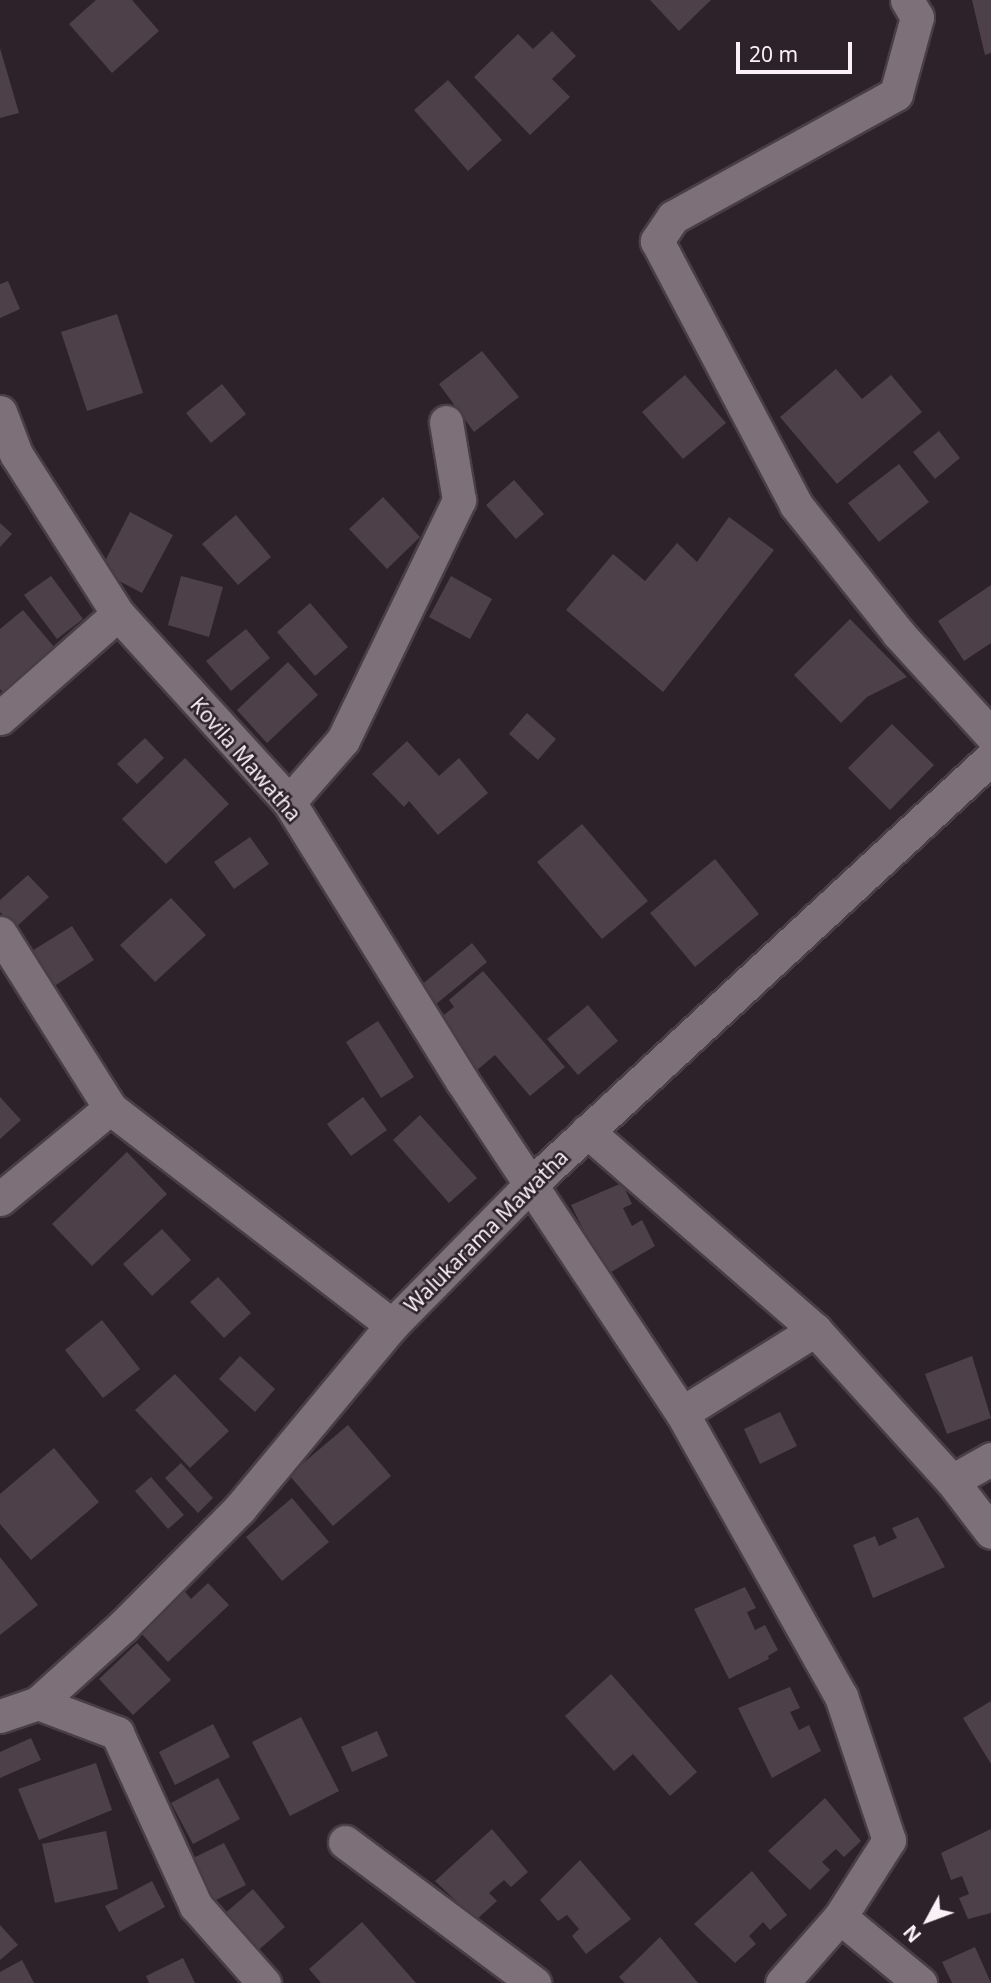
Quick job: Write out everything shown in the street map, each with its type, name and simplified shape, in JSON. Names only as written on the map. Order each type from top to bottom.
[{"type":"street","points":[[907,0],[917,17],[897,94],[673,217],[657,241],[796,505],[898,633],[991,735]]},
{"type":"street","name":"Kovila Mawatha","points":[[0,412],[16,454],[118,614],[289,803],[531,1184],[682,1413],[841,1696],[888,1840],[840,1917]]},
{"type":"street","points":[[289,803],[343,740],[459,500],[446,422]]},
{"type":"street","points":[[0,718],[118,614]]},
{"type":"street","name":"Walukarama Mawatha","points":[[0,1716],[38,1703],[123,1626],[240,1508],[392,1325],[531,1184],[991,758]]},
{"type":"street","points":[[0,933],[110,1108],[392,1325]]},
{"type":"street","points":[[0,1199],[110,1108]]},
{"type":"street","points":[[587,1131],[815,1330],[952,1481],[991,1532]]},
{"type":"street","points":[[682,1413],[815,1330]]},
{"type":"street","points":[[952,1481],[991,1459]]},
{"type":"street","points":[[38,1703],[117,1733],[197,1906],[264,1983]]},
{"type":"street","points":[[345,1843],[534,1983]]},
{"type":"street","points":[[782,1983],[840,1917],[920,1983]]},
{"type":"building","points":[[96,0],[132,0],[159,31],[112,73],[69,24]]},
{"type":"building","points":[[650,0],[711,0],[679,31]]},
{"type":"building","points":[[972,0],[991,0],[991,53],[985,55]]},
{"type":"building","points":[[552,31],[576,56],[552,79],[570,97],[530,135],[474,77],[518,34],[533,49]]},
{"type":"building","points":[[0,48],[19,113],[0,118]]},
{"type":"building","points":[[448,80],[502,140],[468,171],[414,110]]},
{"type":"building","points":[[8,281],[20,309],[0,318],[0,284]]},
{"type":"building","points":[[117,314],[143,393],[87,411],[61,332]]},
{"type":"building","points":[[482,351],[519,397],[474,432],[439,384]]},
{"type":"building","points":[[836,369],[862,399],[891,375],[922,412],[837,484],[780,417]]},
{"type":"building","points":[[685,375],[726,423],[683,459],[642,412]]},
{"type":"building","points":[[222,384],[246,414],[211,443],[186,413]]},
{"type":"building","points":[[939,431],[960,458],[935,479],[913,452]]},
{"type":"building","points":[[899,464],[929,502],[879,542],[848,503]]},
{"type":"building","points":[[514,480],[544,514],[516,539],[486,505]]},
{"type":"building","points":[[383,497],[420,537],[387,569],[349,529]]},
{"type":"building","points":[[130,512],[173,535],[142,593],[100,571]]},
{"type":"building","points":[[236,515],[271,557],[238,585],[202,544]]},
{"type":"building","points":[[729,517],[774,550],[663,692],[566,610],[613,554],[645,581],[677,543],[697,562]]},
{"type":"building","points":[[0,523],[12,534],[0,547]]},
{"type":"building","points":[[51,576],[83,619],[57,639],[24,595]]},
{"type":"building","points":[[181,576],[223,587],[209,637],[168,625]]},
{"type":"building","points":[[451,576],[492,599],[470,639],[429,617]]},
{"type":"building","points":[[991,585],[991,643],[964,661],[938,621]]},
{"type":"building","points":[[310,603],[348,647],[315,676],[277,632]]},
{"type":"building","points":[[23,610],[60,654],[7,698],[0,689],[0,629]]},
{"type":"building","points":[[850,619],[907,677],[867,697],[841,723],[794,675]]},
{"type":"building","points":[[246,629],[270,658],[231,691],[206,661]]},
{"type":"building","points":[[288,662],[318,695],[267,743],[237,710]]},
{"type":"building","points":[[527,713],[556,739],[538,760],[509,734]]},
{"type":"building","points":[[892,724],[934,765],[890,810],[848,768]]},
{"type":"building","points":[[145,738],[164,758],[137,784],[117,764]]},
{"type":"building","points":[[407,741],[439,776],[459,758],[488,793],[438,835],[409,801],[404,807],[372,774]]},
{"type":"building","points":[[185,758],[229,804],[166,864],[122,819]]},
{"type":"building","points":[[582,824],[648,901],[602,939],[537,862]]},
{"type":"building","points":[[250,837],[269,864],[234,889],[214,862]]},
{"type":"building","points":[[715,859],[759,914],[695,967],[650,913]]},
{"type":"building","points":[[28,875],[49,897],[15,928],[0,912],[0,900]]},
{"type":"building","points":[[171,898],[206,935],[155,982],[120,945]]},
{"type":"building","points":[[72,926],[94,960],[50,989],[27,954]]},
{"type":"building","points":[[472,943],[487,962],[429,1010],[414,991]]},
{"type":"building","points":[[483,971],[565,1067],[530,1096],[495,1055],[476,1071],[435,1022],[454,1007],[449,1000]]},
{"type":"building","points":[[588,1005],[618,1041],[578,1075],[547,1039]]},
{"type":"building","points":[[378,1021],[414,1077],[381,1098],[346,1042]]},
{"type":"building","points":[[0,1097],[21,1120],[0,1139]]},
{"type":"building","points":[[363,1097],[387,1130],[351,1156],[327,1124]]},
{"type":"building","points":[[420,1115],[477,1178],[449,1203],[393,1140]]},
{"type":"building","points":[[127,1152],[167,1194],[92,1266],[52,1224]]},
{"type":"building","points":[[622,1183],[632,1204],[623,1208],[632,1226],[642,1220],[655,1246],[606,1275],[571,1205]]},
{"type":"building","points":[[162,1229],[191,1260],[152,1296],[123,1264]]},
{"type":"building","points":[[218,1277],[251,1313],[224,1338],[190,1302]]},
{"type":"building","points":[[102,1320],[140,1369],[103,1398],[65,1350]]},
{"type":"building","points":[[240,1356],[275,1389],[255,1412],[219,1379]]},
{"type":"building","points":[[972,1356],[991,1418],[947,1434],[925,1374]]},
{"type":"building","points":[[175,1374],[229,1431],[190,1468],[135,1410]]},
{"type":"building","points":[[780,1412],[797,1446],[760,1464],[744,1429]]},
{"type":"building","points":[[348,1425],[391,1476],[333,1526],[289,1475]]},
{"type":"building","points":[[54,1448],[99,1502],[31,1560],[0,1524],[0,1494]]},
{"type":"building","points":[[181,1463],[213,1498],[198,1513],[165,1478]]},
{"type":"building","points":[[151,1477],[184,1515],[168,1529],[135,1491]]},
{"type":"building","points":[[292,1498],[329,1542],[282,1581],[246,1537]]},
{"type":"building","points":[[918,1517],[945,1567],[873,1598],[853,1545],[875,1536],[879,1546],[897,1538],[892,1528]]},
{"type":"building","points":[[0,1557],[38,1605],[0,1635]]},
{"type":"building","points":[[208,1583],[229,1605],[168,1662],[138,1630],[182,1588],[191,1599]]},
{"type":"building","points":[[745,1587],[756,1608],[747,1612],[755,1630],[765,1625],[778,1650],[768,1656],[769,1659],[729,1679],[694,1609]]},
{"type":"building","points":[[137,1643],[171,1680],[133,1715],[99,1679]]},
{"type":"building","points":[[611,1674],[697,1772],[670,1796],[633,1754],[614,1771],[565,1716]]},
{"type":"building","points":[[790,1687],[800,1708],[790,1712],[799,1730],[809,1725],[821,1751],[772,1778],[738,1708]]},
{"type":"building","points":[[991,1701],[991,1764],[963,1718]]},
{"type":"building","points":[[301,1717],[339,1791],[290,1816],[252,1742]]},
{"type":"building","points":[[213,1724],[230,1757],[175,1785],[159,1752]]},
{"type":"building","points":[[377,1731],[388,1756],[352,1772],[341,1747]]},
{"type":"building","points":[[31,1738],[41,1760],[0,1778],[0,1752]]},
{"type":"building","points":[[96,1763],[112,1810],[39,1840],[18,1789]]},
{"type":"building","points":[[218,1778],[240,1819],[193,1844],[171,1803]]},
{"type":"building","points":[[825,1798],[861,1841],[844,1857],[836,1849],[822,1862],[830,1870],[810,1890],[768,1851]]},
{"type":"building","points":[[492,1829],[528,1872],[511,1887],[504,1880],[489,1893],[497,1901],[476,1920],[435,1881]]},
{"type":"building","points":[[991,1829],[991,1913],[968,1919],[959,1898],[969,1894],[962,1876],[951,1880],[941,1853]]},
{"type":"building","points":[[106,1831],[118,1889],[55,1903],[42,1844]]},
{"type":"building","points":[[224,1843],[246,1885],[208,1904],[185,1862]]},
{"type":"building","points":[[580,1860],[631,1919],[586,1954],[572,1936],[579,1929],[567,1915],[558,1921],[540,1900]]},
{"type":"building","points":[[752,1871],[787,1915],[770,1930],[763,1922],[749,1936],[756,1944],[735,1963],[694,1924]]},
{"type":"building","points":[[152,1881],[165,1907],[119,1932],[105,1906]]},
{"type":"building","points":[[253,1889],[285,1927],[255,1953],[223,1915]]},
{"type":"building","points":[[362,1922],[416,1983],[321,1983],[309,1969]]},
{"type":"building","points":[[0,1925],[18,1945],[0,1960]]},
{"type":"building","points":[[660,1937],[698,1983],[625,1983],[619,1977]]},
{"type":"building","points":[[975,1947],[991,1983],[952,1983],[942,1962]]},
{"type":"building","points":[[183,1958],[195,1983],[149,1983],[146,1976]]},
{"type":"building","points":[[22,1960],[34,1983],[0,1983],[0,1972]]}]
